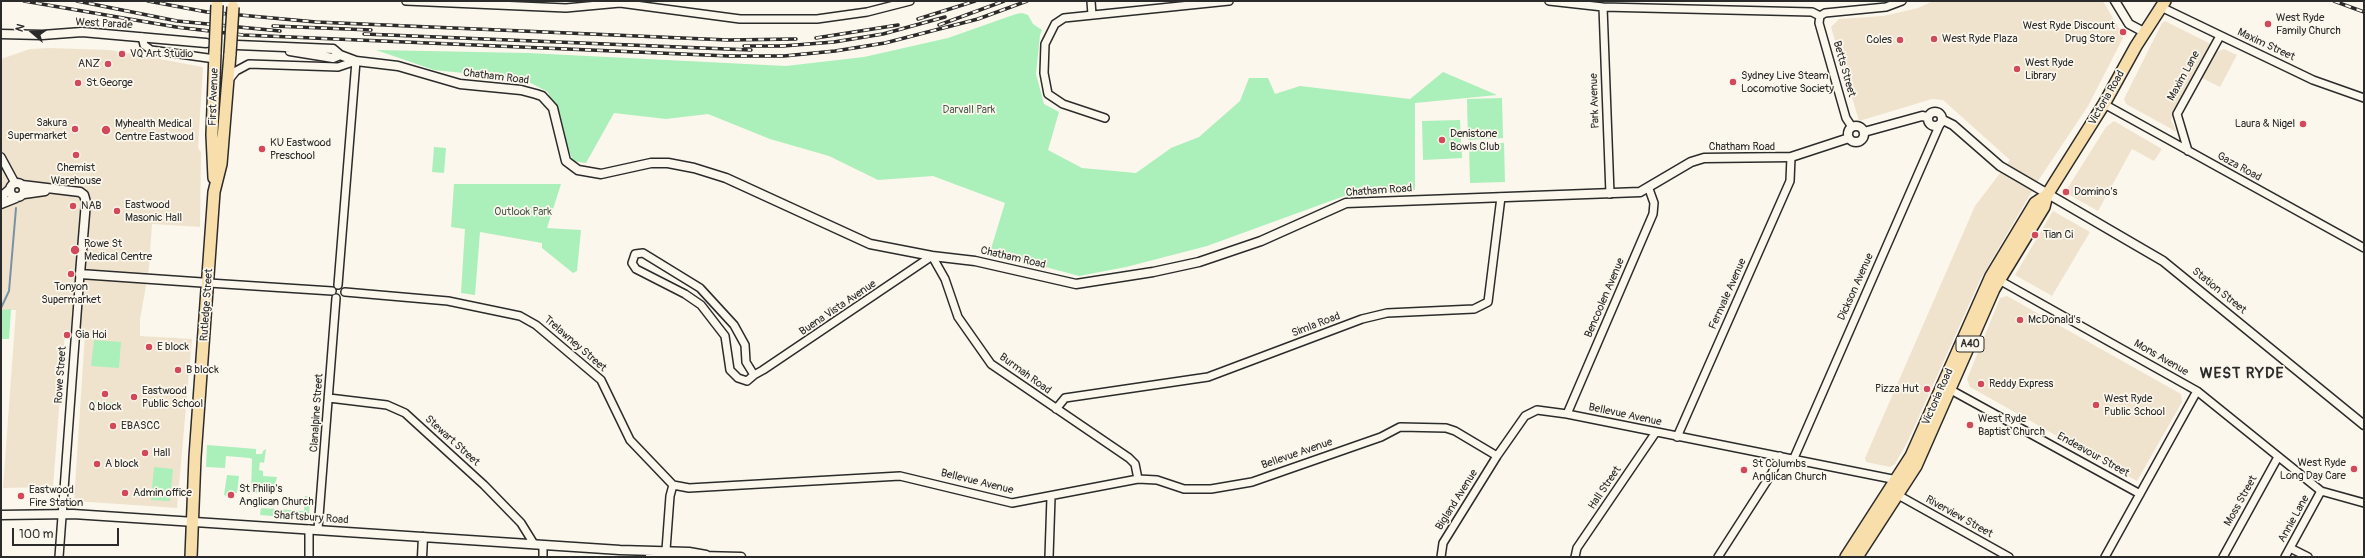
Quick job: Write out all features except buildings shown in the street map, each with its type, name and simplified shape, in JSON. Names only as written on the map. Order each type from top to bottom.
[{"type":"main road","name":"First Avenue","points":[[214,192],[212,135],[217,3]]},
{"type":"main road","name":"First Avenue","points":[[230,54],[233,4]]},
{"type":"main road","name":"Victoria Road","points":[[1857,557],[1898,495],[1919,459],[1999,280],[2044,207],[2047,195],[2104,104],[2144,32],[2163,4]]},
{"type":"main road","points":[[215,56],[222,60],[230,54]]},
{"type":"main road","name":"Rutledge Street","points":[[191,557],[195,457],[214,192],[221,164],[230,54]]},
{"type":"main road","name":"Victoria Road","points":[[1846,557],[1897,480],[1911,456],[1938,399],[1989,279],[2035,202],[2047,195]]},
{"type":"street","points":[[406,1],[489,3],[566,8],[620,2],[740,19],[817,19],[867,12],[910,1]]},
{"type":"street","points":[[1090,1],[1092,15]]},
{"type":"street","points":[[1105,118],[1063,104],[1051,98],[1046,89],[1044,73],[1045,44],[1055,24],[1064,18],[1229,1]]},
{"type":"street","points":[[1549,1],[1603,7],[1812,12],[1820,16],[1825,13],[1886,6],[1902,1]]},
{"type":"street","points":[[2115,1],[2129,24],[2144,32]]},
{"type":"street","name":"Maxim Street","points":[[2163,4],[2220,36],[2313,80],[2364,98]]},
{"type":"street","name":"Park Avenue","points":[[1603,7],[1610,194]]},
{"type":"street","name":"Betts Street","points":[[1820,16],[1819,23],[1846,118],[1852,127]]},
{"type":"street","name":"West Parade","points":[[1,34],[42,35],[82,32],[206,43]]},
{"type":"street","name":"Maxim Lane","points":[[2188,151],[2177,114],[2220,36]]},
{"type":"street","points":[[142,37],[144,45],[151,50],[215,56]]},
{"type":"street","points":[[237,45],[267,47],[333,58],[340,55],[356,61],[338,285],[334,287],[332,291]]},
{"type":"street","name":"Chatham Road","points":[[228,81],[236,71],[248,64],[338,67],[356,61],[385,63],[460,84],[521,90],[542,96],[553,108],[566,161],[578,170],[601,174],[651,163],[668,163],[694,168],[726,178],[870,244],[932,256],[976,261],[1076,284],[1139,274],[1198,262],[1261,241],[1346,203],[1640,192],[1649,189],[1691,162],[1704,158],[1791,157],[1849,138]]},
{"type":"street","name":"Gaza Road","points":[[2104,104],[2364,248]]},
{"type":"street","points":[[1864,132],[1922,116],[1927,117],[1931,124],[1942,122],[1953,124],[2000,166],[2047,195]]},
{"type":"street","name":"Dickson Avenue","points":[[1794,458],[1942,122]]},
{"type":"street","points":[[1852,127],[1859,127],[1864,132],[1863,138],[1859,142],[1853,142],[1849,138],[1849,131],[1852,127]]},
{"type":"street","points":[[1,157],[15,186],[24,194]]},
{"type":"street","name":"Fernvale Avenue","points":[[1677,437],[1790,181],[1791,157]]},
{"type":"street","points":[[15,186],[11,195],[16,198]]},
{"type":"street","points":[[1,197],[15,186],[64,190]]},
{"type":"street","name":"Bencoolen Avenue","points":[[1567,414],[1653,214],[1654,203],[1649,189]]},
{"type":"street","points":[[1,204],[24,194],[64,190]]},
{"type":"street","name":"Rowe Street","points":[[59,557],[61,514],[86,202],[84,195],[80,192],[64,190]]},
{"type":"street","name":"Station Street","points":[[2047,195],[2163,261],[2202,290],[2364,425]]},
{"type":"street","name":"Simla Road","points":[[1056,409],[1065,398],[1208,377],[1362,319],[1387,313],[1474,309],[1488,302],[1502,197]]},
{"type":"street","name":"Buena Vista Avenue","points":[[754,375],[746,362],[745,345],[734,325],[700,288],[643,252],[635,254],[632,263],[636,269],[685,294],[700,305],[725,336],[730,370],[738,378],[747,381],[932,256]]},
{"type":"street","name":"Burmah Road","points":[[932,256],[945,279],[958,317],[991,364],[1129,458],[1135,464],[1138,479]]},
{"type":"street","points":[[80,274],[332,291]]},
{"type":"street","name":"Mons Avenue","points":[[1999,280],[2197,392],[2321,491],[2364,503]]},
{"type":"street","points":[[332,291],[336,298],[343,296],[345,292],[343,287],[338,285]]},
{"type":"street","name":"Trelawney Street","points":[[345,292],[448,301],[506,312],[528,319],[601,380],[630,440],[673,485]]},
{"type":"street","name":"Clanalpine Street","points":[[318,529],[336,298]]},
{"type":"street","name":"Endeavour Street","points":[[1951,390],[2140,494]]},
{"type":"street","points":[[2105,557],[2197,392]]},
{"type":"street","name":"Stewart Street","points":[[329,398],[387,405],[405,413],[484,485],[521,523],[534,544]]},
{"type":"street","name":"Bellevue Avenue","points":[[673,485],[689,488],[900,476],[1012,503],[1051,497],[1138,479],[1157,480],[1184,489],[1211,490],[1252,482],[1380,436],[1400,427],[1446,428],[1455,431],[1497,456],[1525,416],[1532,411],[1546,410],[1677,437],[1794,458],[1897,480]]},
{"type":"street","name":"Hall Street","points":[[1575,557],[1577,548],[1656,432]]},
{"type":"street","name":"Bigland Avenue","points":[[1441,557],[1443,543],[1497,456]]},
{"type":"street","points":[[1718,557],[1772,473],[1780,456]]},
{"type":"street","name":"Moss Street","points":[[2223,557],[2278,456]]},
{"type":"street","points":[[666,554],[670,496],[673,485]]},
{"type":"street","name":"Annie Lane","points":[[2285,557],[2321,491]]},
{"type":"street","name":"Riverview Street","points":[[1898,495],[2008,557]]},
{"type":"street","points":[[1049,557],[1051,497]]},
{"type":"street","name":"Shaftsbury Road","points":[[1,515],[61,514],[192,521],[666,554],[740,557]]},
{"type":"street","points":[[309,557],[310,529]]},
{"type":"street","points":[[422,557],[423,536]]},
{"type":"street","points":[[543,545],[543,557]]},
{"type":"street","points":[[2290,548],[2308,557]]},
{"type":"street","name":"Shaftsbury Road","points":[[666,554],[685,557]]},
{"type":"street","name":"Shaftsbury Road","points":[[692,557],[706,555]]},
{"type":"shaded area","points":[[1933,1],[2103,1],[2123,35],[2123,38],[2088,106],[2038,181],[1980,280],[1908,441],[1895,464],[1890,467],[1866,462],[1865,458],[1975,206],[2010,160],[1943,100],[1932,99],[1859,121],[1831,27],[1839,19],[1883,16],[1918,8]]},
{"type":"shaded area","points":[[2165,21],[2211,44],[2171,120],[2177,132],[2126,104],[2124,99],[2162,23]]},
{"type":"shaded area","points":[[50,48],[110,50],[203,67],[198,148],[201,152],[200,227],[152,224],[149,268],[140,320],[140,336],[192,339],[177,508],[74,501],[85,333],[65,332],[53,487],[3,488],[16,310],[1,310],[1,59],[30,49]]},
{"type":"shaded area","points":[[2224,49],[2237,55],[2220,87],[2202,78],[2216,52]]},
{"type":"shaded area","points":[[2114,121],[2162,149],[2154,161],[2132,149],[2098,211],[2068,194],[2067,189],[2106,127]]},
{"type":"shaded area","points":[[2053,211],[2090,232],[2052,296],[2015,275]]},
{"type":"shaded area","name":"West Ryde Public School","points":[[2007,296],[2181,394],[2182,402],[2137,481],[1970,387],[1967,379],[2000,298]]},
{"type":"green space","name":"Darvall Park","points":[[1022,13],[1028,15],[1033,24],[1042,30],[1040,35],[1036,74],[1044,104],[1059,112],[1048,150],[1082,168],[1136,173],[1171,148],[1199,137],[1240,101],[1249,78],[1268,78],[1275,94],[1300,86],[1410,99],[1443,72],[1497,95],[1415,103],[1415,190],[1347,195],[1207,246],[1126,267],[1079,276],[990,252],[1005,203],[933,176],[878,180],[829,156],[770,139],[708,114],[666,119],[614,113],[586,163],[573,161],[548,92],[523,79],[434,70],[376,50],[528,53],[786,66],[864,57],[948,38]]},
{"type":"green space","name":"Denistone Bowls Club","points":[[1502,98],[1503,138],[1468,140],[1467,99]]},
{"type":"green space","name":"Denistone Bowls Club","points":[[1460,120],[1462,158],[1423,160],[1422,121]]},
{"type":"green space","name":"Denistone Bowls Club","points":[[1504,143],[1505,182],[1470,183],[1469,144]]},
{"type":"green space","points":[[434,147],[446,148],[444,173],[432,172]]},
{"type":"green space","name":"Outlook Park","points":[[454,184],[561,184],[547,228],[581,230],[577,271],[573,273],[542,248],[542,243],[480,232],[475,295],[461,293],[465,229],[451,227]]},
{"type":"green space","points":[[11,309],[9,339],[1,339],[1,310]]},
{"type":"green space","points":[[94,340],[121,342],[119,368],[91,366]]},
{"type":"green space","points":[[94,401],[121,403],[121,409],[94,407]]},
{"type":"green space","points":[[207,445],[256,449],[256,454],[262,454],[266,449],[264,463],[260,462],[259,470],[263,471],[263,476],[277,477],[274,489],[262,488],[261,493],[251,492],[252,459],[250,458],[226,456],[225,468],[206,467]]},
{"type":"green space","points":[[154,467],[173,469],[170,501],[151,500]]},
{"type":"green space","points":[[227,475],[239,476],[237,493],[230,492],[227,496],[224,495]]},
{"type":"green space","points":[[305,496],[310,496],[309,519],[260,515],[261,508],[304,511]]},
{"type":"waterway","points":[[1,308],[9,291],[16,208]]},
{"type":"railway","points":[[24,1],[176,27],[243,35],[729,56],[784,56],[835,51],[885,43],[978,19],[1027,1]]},
{"type":"railway","points":[[77,1],[177,21],[280,31]]},
{"type":"railway","points":[[148,1],[207,12],[316,22],[728,40],[796,39]]},
{"type":"railway","points":[[918,19],[975,1]]},
{"type":"railway","points":[[939,25],[1004,1]]},
{"type":"railway","points":[[2334,1],[2364,12]]},
{"type":"railway","points":[[744,46],[783,46],[834,42],[883,34],[945,17]]},
{"type":"railway","points":[[816,38],[898,25]]},
{"type":"railway","points":[[273,26],[371,30]]},
{"type":"railway","points":[[364,34],[751,50]]},
{"type":"place","name":"West Ryde Family Church","points":[[2268,24]]},
{"type":"place","name":"West Ryde Discount Drug Store","points":[[2123,32]]},
{"type":"place","name":"West Ryde Plaza","points":[[1934,39]]},
{"type":"place","name":"Coles","points":[[1900,40]]},
{"type":"place","name":"VQ Art Studio","points":[[122,54]]},
{"type":"place","name":"ANZ","points":[[108,64]]},
{"type":"place","name":"West Ryde Library","points":[[2017,69]]},
{"type":"place","name":"Sydney Live Steam Locomotive Society","points":[[1733,82]]},
{"type":"place","name":"St.George","points":[[78,83]]},
{"type":"place","name":"Laura & Nigel","points":[[2303,124]]},
{"type":"place","name":"Sakura Supermarket","points":[[75,129]]},
{"type":"place","name":"Myhealth Medical Centre Eastwood","points":[[106,130]]},
{"type":"place","name":"Denistone Bowls Club","points":[[1442,140]]},
{"type":"place","name":"KU Eastwood Preschool","points":[[262,149]]},
{"type":"place","name":"Chemist Warehouse","points":[[76,155]]},
{"type":"place","name":"Domino's","points":[[2066,192]]},
{"type":"place","name":"NAB","points":[[73,206]]},
{"type":"place","name":"Eastwood Masonic Hall","points":[[117,211]]},
{"type":"place","name":"Tian Ci","points":[[2035,235]]},
{"type":"place","name":"Rowe St Medical Centre","points":[[75,250]]},
{"type":"place","name":"Tonyon Supermarket","points":[[71,274]]},
{"type":"place","name":"McDonald's","points":[[2020,320]]},
{"type":"place","name":"Gia Hoi","points":[[67,335]]},
{"type":"place","name":"E block","points":[[149,347]]},
{"type":"place","name":"B block","points":[[178,370]]},
{"type":"place","name":"Reddy Express","points":[[1981,384]]},
{"type":"place","name":"Pizza Hut","points":[[1927,389]]},
{"type":"place","name":"Q block","points":[[105,394]]},
{"type":"place","name":"Eastwood Public School","points":[[134,397]]},
{"type":"place","name":"West Ryde Public School","points":[[2096,405]]},
{"type":"place","name":"West Ryde Baptist Church","points":[[1970,425]]},
{"type":"place","name":"EBASCC","points":[[113,426]]},
{"type":"place","name":"Hall","points":[[145,453]]},
{"type":"place","name":"A block","points":[[97,464]]},
{"type":"place","name":"West Ryde Long Day Care","points":[[2354,469]]},
{"type":"place","name":"St Columbs Anglican Church","points":[[1744,470]]},
{"type":"place","name":"Admin office","points":[[125,493]]},
{"type":"place","name":"St Philip's Anglican Church","points":[[231,495]]},
{"type":"place","name":"Eastwood Fire Station","points":[[21,496]]},
{"type":"district","name":"WEST RYDE","points":[[2242,374]]}]
